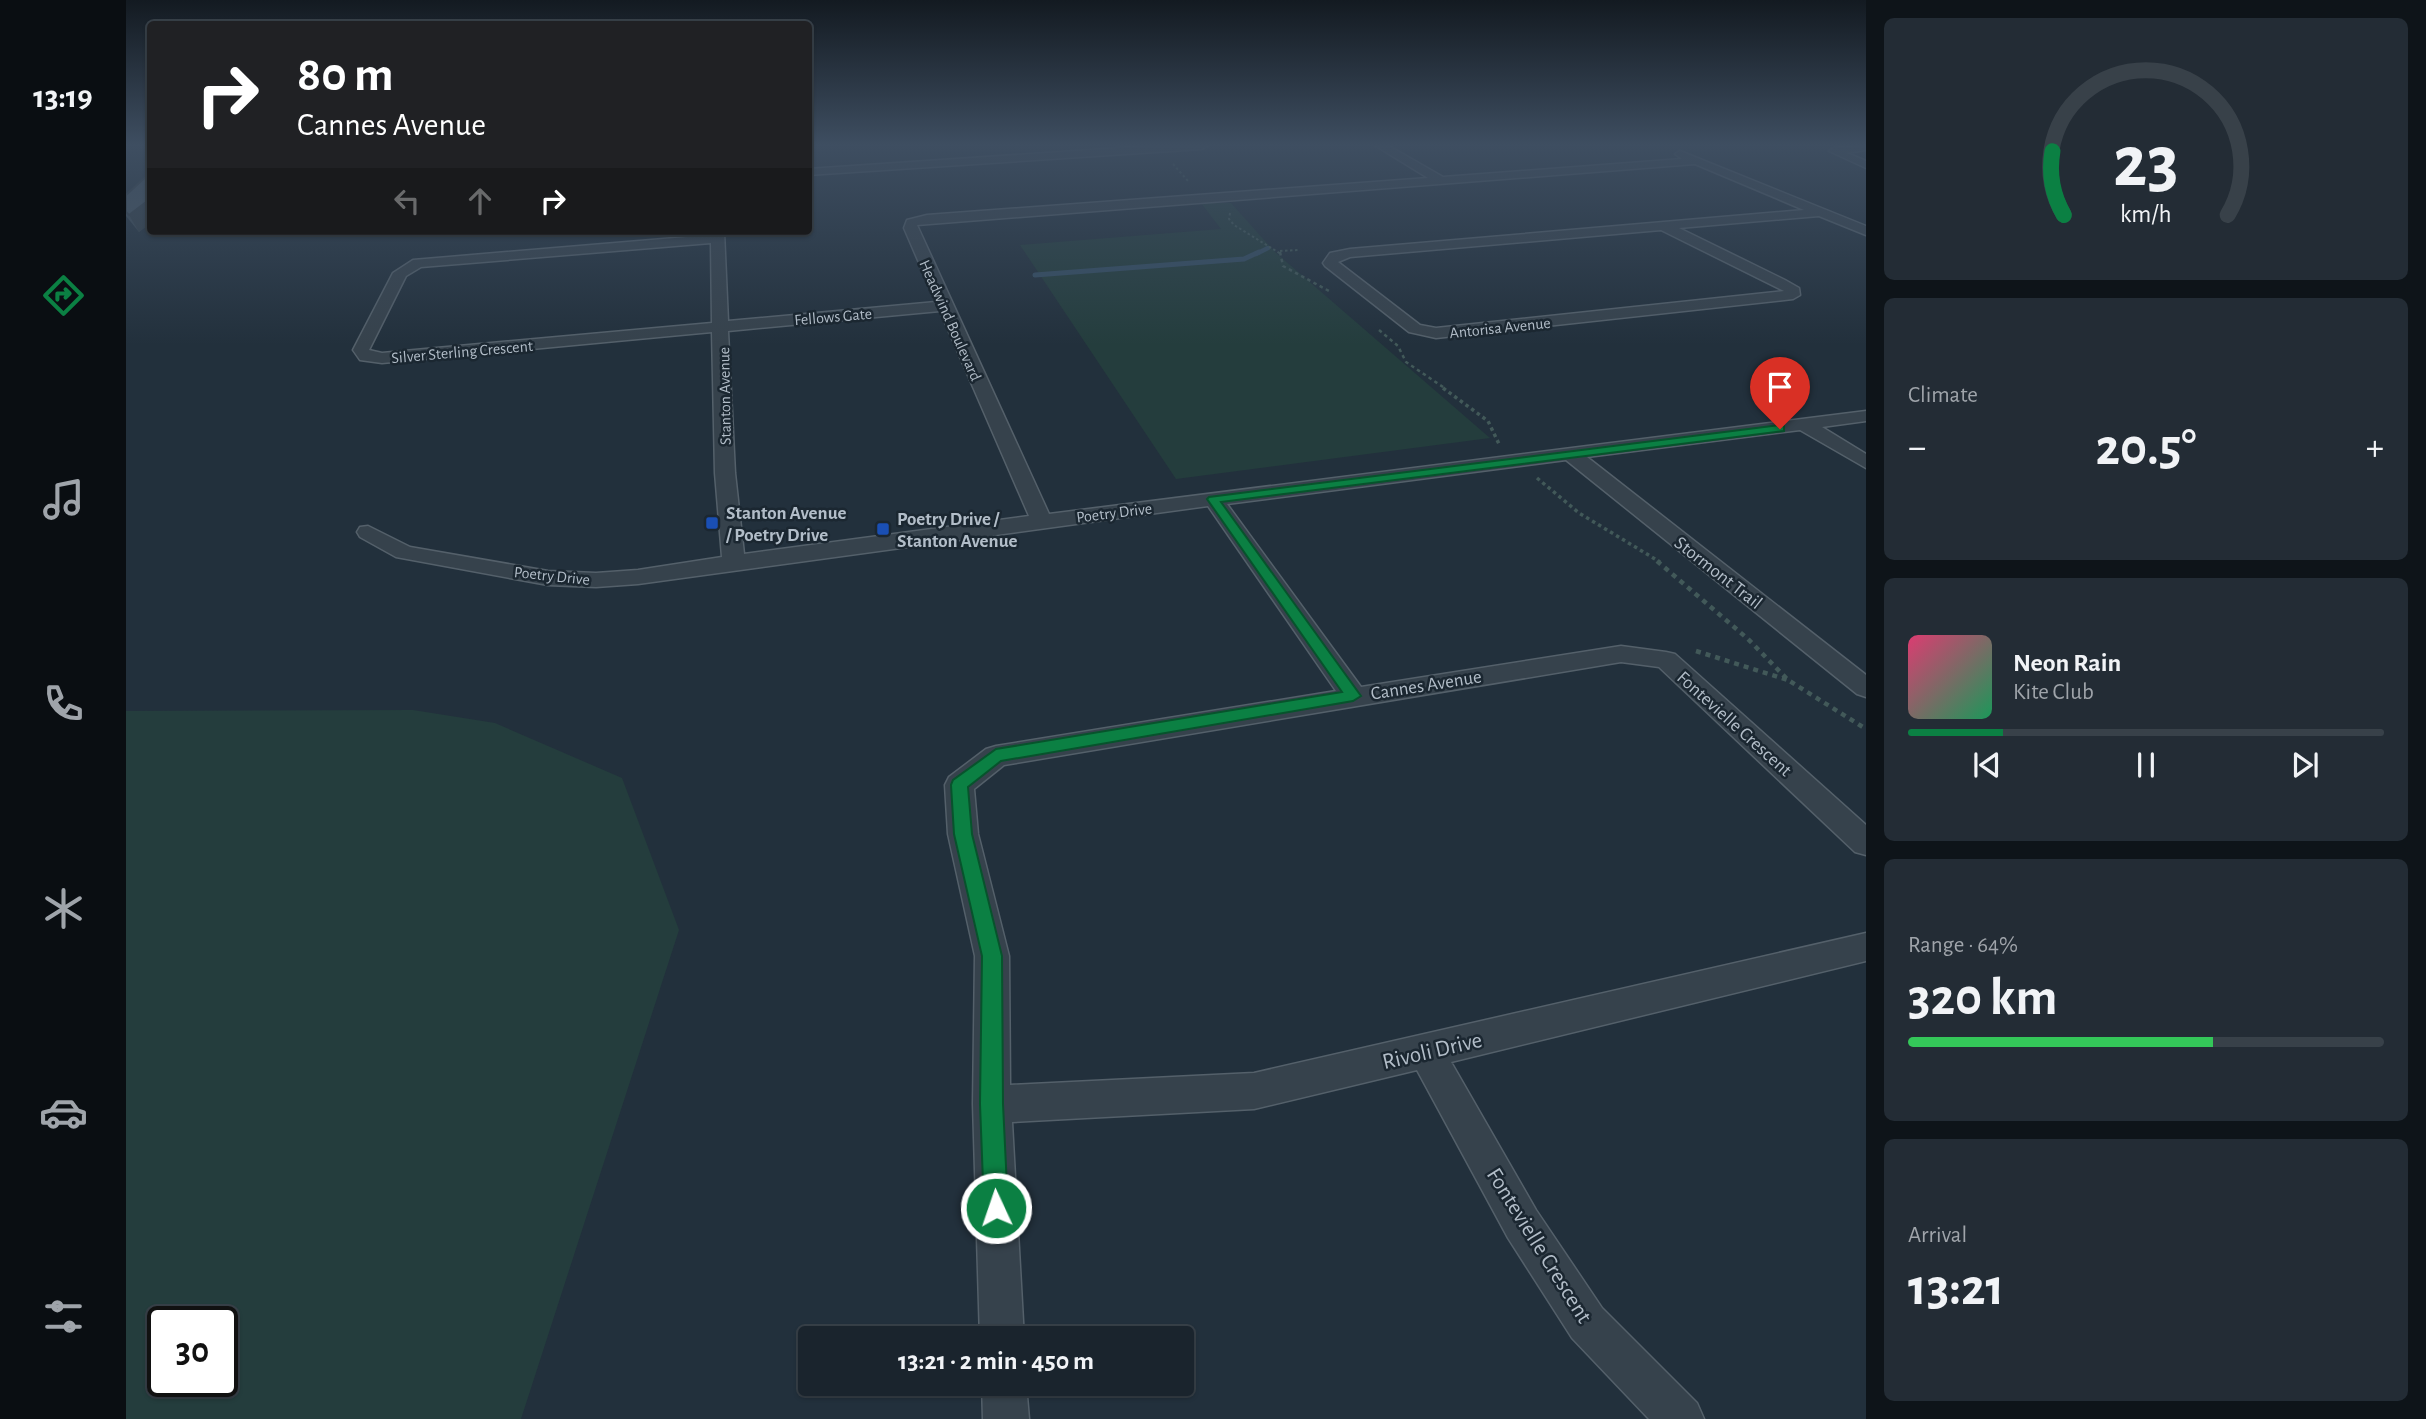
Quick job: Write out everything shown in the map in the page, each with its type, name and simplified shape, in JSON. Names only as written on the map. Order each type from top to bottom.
[{"type":"street","name":"Headwind Boulevard","points":[[1019,212],[927,219],[912,223],[910,228],[1042,520]]},
{"type":"street","name":"Antorisa Avenue","points":[[1662,225],[1794,290],[1793,295],[1436,332],[1415,329],[1330,262],[1335,256],[1350,253],[1662,225],[1817,212]]},
{"type":"street","points":[[1821,212],[1866,230]]},
{"type":"street","name":"Silver Sterling Crescent","points":[[707,235],[418,263],[400,273],[360,350],[366,356],[382,358],[722,326]]},
{"type":"street","name":"Stanton Avenue","points":[[717,235],[726,473],[734,562]]},
{"type":"street","name":"Fellows Gate","points":[[722,326],[945,306]]},
{"type":"street","name":"Poetry Drive","points":[[368,532],[404,552],[548,578],[638,578],[734,562],[1042,520],[1866,416]]},
{"type":"street","points":[[1805,425],[1866,462]]},
{"type":"street","name":"Stormont Trail","points":[[1572,455],[1866,688]]},
{"type":"street","points":[[1213,499],[1353,696]]},
{"type":"street","name":"Cannes Avenue","points":[[1001,1326],[992,1104],[992,956],[963,834],[960,785],[996,756],[1621,654],[1679,655]]},
{"type":"street","name":"Fontevielle Crescent","points":[[1679,655],[1866,843]]},
{"type":"street","name":"Rivoli Drive","points":[[992,1104],[1254,1091],[1866,947]]},
{"type":"street","name":"Fontevielle Crescent","points":[[1426,1052],[1522,1224],[1587,1323],[1681,1419]]},
{"type":"street","points":[[1005,1396],[1006,1419]]},
{"type":"path","points":[[1228,212],[1229,219],[1234,225],[1280,251],[1298,250]]},
{"type":"path","points":[[1280,251],[1283,266],[1331,292]]},
{"type":"path","points":[[1374,323],[1398,346],[1406,362],[1429,380],[1463,400],[1488,421],[1500,446]]},
{"type":"path","points":[[1538,479],[1579,513],[1658,561],[1748,639],[1788,680],[1866,729]]},
{"type":"path","points":[[1679,655],[1788,680]]},
{"type":"green space","points":[[1208,212],[1239,212],[1275,252],[1490,438],[1176,479],[1020,245],[1221,229]]},
{"type":"green space","points":[[413,710],[495,723],[622,778],[679,930],[521,1419],[126,1419],[126,711]]},
{"type":"waterway","points":[[1256,254],[1268,248]]},
{"type":"waterway","points":[[1035,275],[1244,259],[1259,252]]},
{"type":"place","name":"Stanton Avenue / Poetry Drive","points":[[712,523]]},
{"type":"place","name":"Poetry Drive / Stanton Avenue","points":[[883,529]]},
{"type":"route","points":[[996,1208],[992,1104],[992,956],[963,834],[960,785],[996,756],[1353,696],[1213,499],[1780,429]]}]
